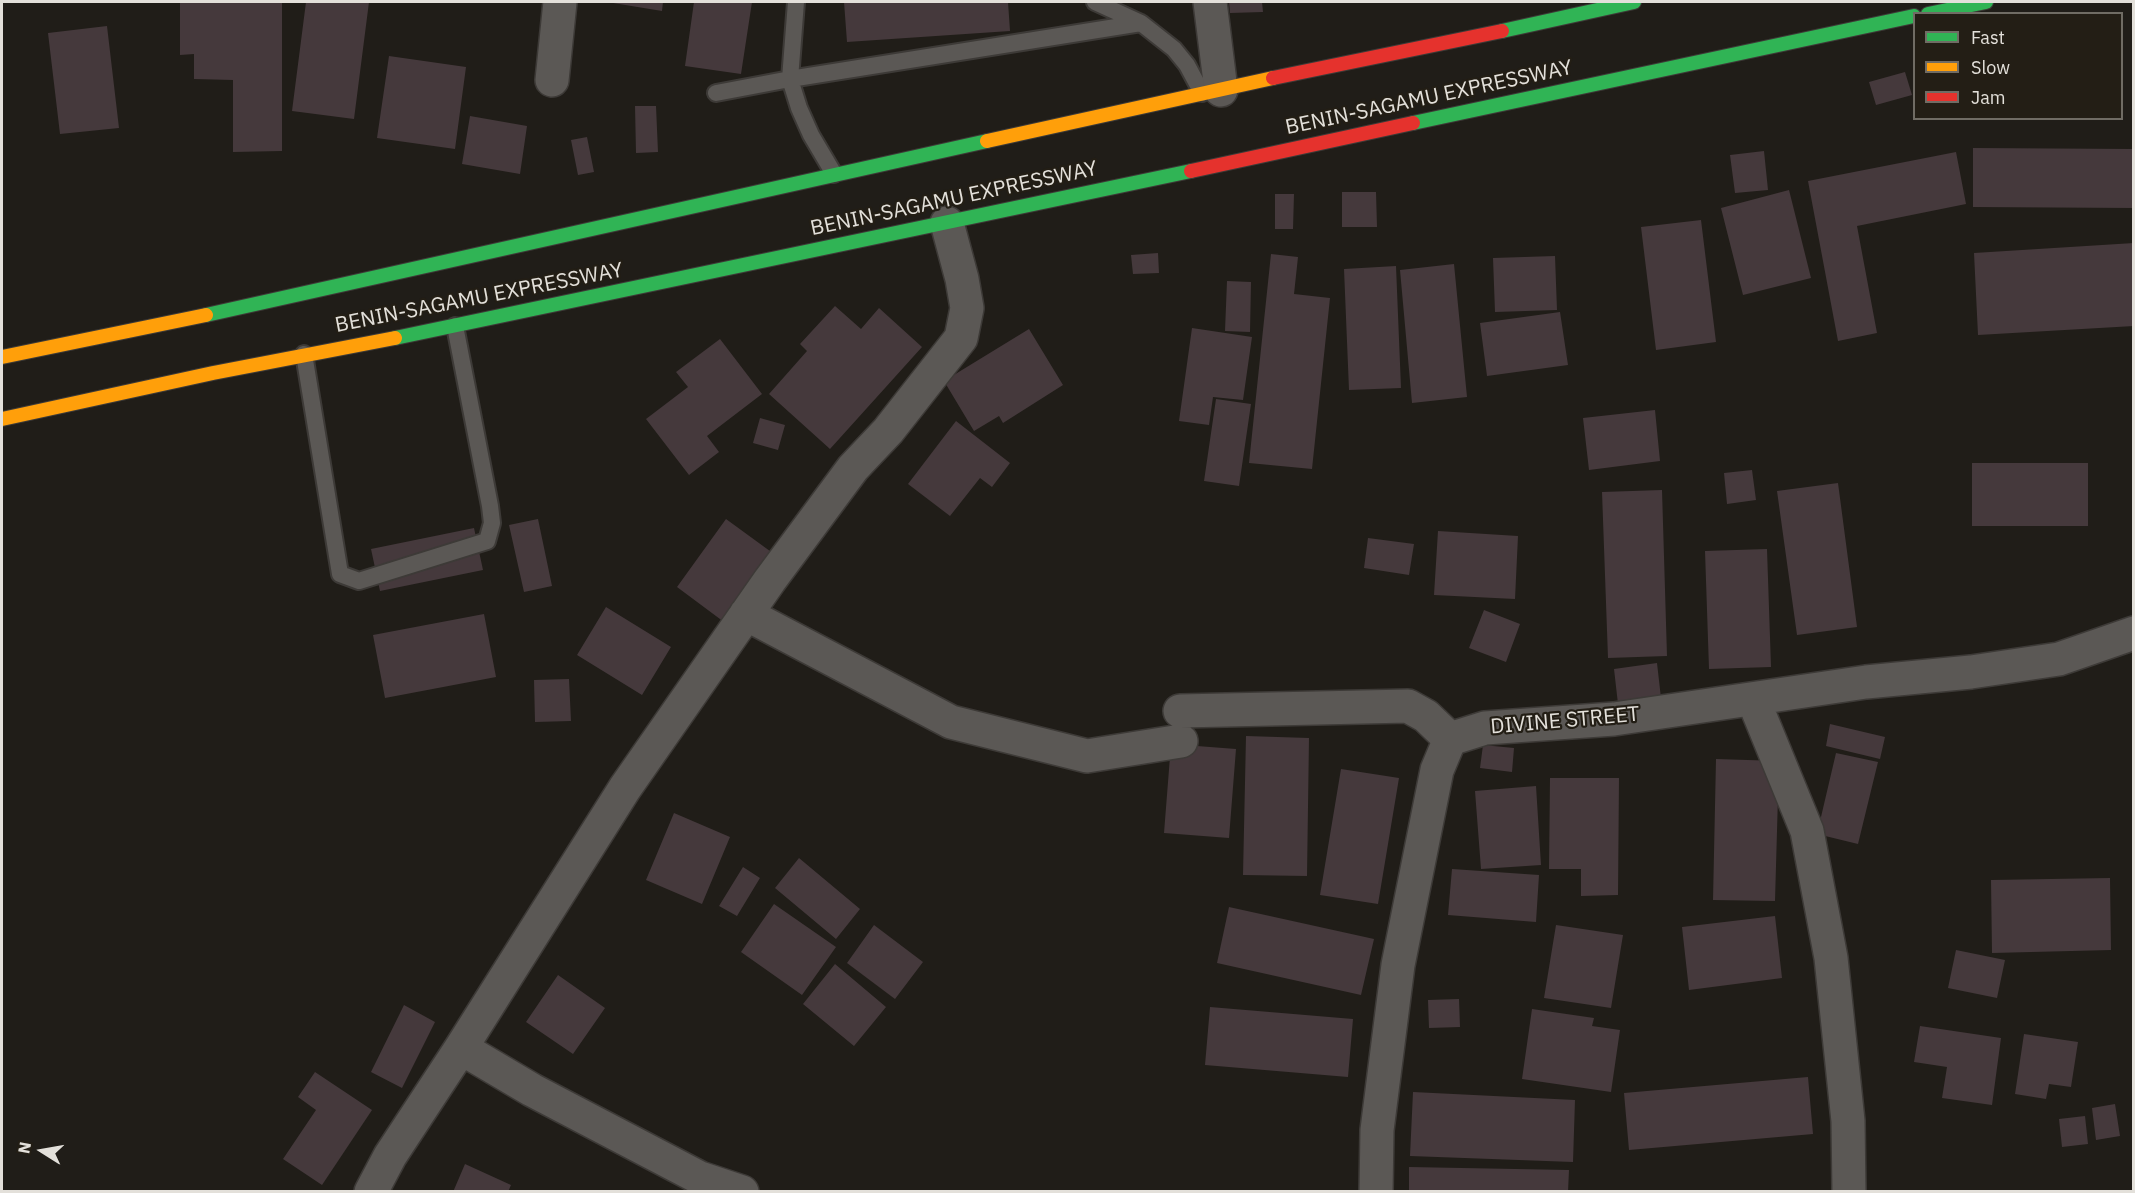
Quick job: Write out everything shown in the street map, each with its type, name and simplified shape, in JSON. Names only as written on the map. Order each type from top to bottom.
[{"type":"highway","points":[[2,357],[294,297],[834,174],[1634,2]]},
{"type":"highway","points":[[1938,12],[1986,2]]},
{"type":"highway","name":"BENIN-SAGAMU EXPRESSWAY","points":[[2,419],[304,354],[455,326],[947,223],[1913,16]]},
{"type":"street","points":[[552,80],[560,2]]},
{"type":"street","points":[[1210,2],[1212,91]]},
{"type":"street","points":[[370,1191],[390,1156],[625,788],[746,614],[853,468],[888,431],[962,338],[967,308],[947,223]]},
{"type":"street","points":[[746,614],[951,722],[1087,756],[1180,726],[1408,706],[1426,716],[1449,739],[1437,770],[1398,965],[1377,1130],[1376,1191]]},
{"type":"street","name":"DIVINE STREET","points":[[1449,739],[1485,728],[1614,719],[1866,682],[1971,672],[2059,659],[2133,633]]},
{"type":"street","points":[[1753,699],[1807,831],[1831,958],[1848,1122],[1849,1191]]},
{"type":"street","points":[[461,1048],[532,1090],[700,1178],[742,1191]]},
{"type":"lane","points":[[796,2],[790,78],[799,108],[811,135],[834,174]]},
{"type":"lane","points":[[1095,2],[1141,23],[1174,49],[1212,91]]},
{"type":"lane","points":[[716,93],[790,78],[1141,23]]},
{"type":"lane","points":[[304,354],[340,574],[358,581],[487,541],[492,523],[490,506],[455,326]]},
{"type":"building","points":[[180,2],[282,2],[282,151],[233,152],[233,80],[194,79],[194,54],[180,55]]},
{"type":"building","points":[[306,2],[369,2],[354,119],[292,111]]},
{"type":"building","points":[[607,2],[663,2],[662,11]]},
{"type":"building","points":[[694,2],[752,2],[741,74],[685,66]]},
{"type":"building","points":[[844,2],[1008,2],[1010,31],[847,42]]},
{"type":"building","points":[[1229,2],[1262,2],[1263,12],[1230,13]]},
{"type":"building","points":[[107,26],[119,128],[60,134],[48,33]]},
{"type":"building","points":[[389,56],[466,67],[455,149],[377,138]]},
{"type":"building","points":[[1905,72],[1912,95],[1876,105],[1869,82]]},
{"type":"building","points":[[635,106],[656,106],[658,152],[636,153]]},
{"type":"building","points":[[470,116],[527,126],[520,174],[462,164]]},
{"type":"building","points":[[587,137],[594,172],[578,175],[571,140]]},
{"type":"building","points":[[1973,148],[2134,149],[2134,208],[1973,207]]},
{"type":"building","points":[[1764,151],[1768,190],[1735,193],[1730,155]]},
{"type":"building","points":[[1956,152],[1966,204],[1857,226],[1877,333],[1838,341],[1808,181]]},
{"type":"building","points":[[1789,190],[1811,278],[1743,295],[1721,208]]},
{"type":"building","points":[[1342,192],[1376,192],[1377,227],[1342,227]]},
{"type":"building","points":[[1275,194],[1294,194],[1293,229],[1275,229]]},
{"type":"building","points":[[1701,220],[1716,342],[1656,350],[1641,227]]},
{"type":"building","points":[[2134,243],[2134,326],[1978,335],[1974,253]]},
{"type":"building","points":[[1158,253],[1159,273],[1133,274],[1131,255]]},
{"type":"building","points":[[1271,254],[1298,257],[1294,294],[1330,298],[1312,469],[1249,463]]},
{"type":"building","points":[[1555,256],[1557,310],[1495,312],[1493,258]]},
{"type":"building","points":[[1454,264],[1467,397],[1412,403],[1400,270]]},
{"type":"building","points":[[1396,266],[1401,388],[1349,390],[1344,269]]},
{"type":"building","points":[[1227,281],[1251,282],[1250,332],[1225,331]]},
{"type":"building","points":[[835,306],[861,329],[879,308],[922,347],[830,449],[769,394],[807,351],[800,344]]},
{"type":"building","points":[[1560,312],[1568,365],[1487,376],[1480,323]]},
{"type":"building","points":[[1192,328],[1252,337],[1243,400],[1213,397],[1209,425],[1179,421]]},
{"type":"building","points":[[1029,329],[1063,385],[1003,423],[999,416],[974,431],[944,381]]},
{"type":"building","points":[[720,339],[762,394],[707,436],[719,452],[689,475],[646,419],[688,387],[676,372]]},
{"type":"building","points":[[1216,399],[1251,404],[1239,486],[1204,481]]},
{"type":"building","points":[[1655,410],[1660,461],[1589,470],[1583,418]]},
{"type":"building","points":[[760,418],[785,425],[778,450],[753,443]]},
{"type":"building","points":[[956,421],[1010,463],[992,487],[980,478],[950,516],[908,484]]},
{"type":"building","points":[[1972,463],[2088,463],[2088,526],[1972,526]]},
{"type":"building","points":[[1752,470],[1756,500],[1727,504],[1724,473]]},
{"type":"building","points":[[1838,483],[1857,627],[1797,635],[1777,491]]},
{"type":"building","points":[[1662,490],[1667,656],[1608,658],[1602,492]]},
{"type":"building","points":[[538,519],[552,586],[524,592],[509,525]]},
{"type":"building","points":[[726,519],[774,554],[724,622],[677,587]]},
{"type":"building","points":[[474,528],[483,570],[380,591],[371,549]]},
{"type":"building","points":[[1438,531],[1518,536],[1515,599],[1434,595]]},
{"type":"building","points":[[1368,538],[1414,544],[1409,575],[1364,568]]},
{"type":"building","points":[[1767,549],[1771,667],[1709,669],[1705,551]]},
{"type":"building","points":[[606,607],[671,647],[642,695],[577,655]]},
{"type":"building","points":[[1484,610],[1520,624],[1506,662],[1469,648]]},
{"type":"building","points":[[484,614],[496,677],[385,698],[373,635]]},
{"type":"building","points":[[1657,663],[1661,698],[1618,704],[1614,669]]},
{"type":"building","points":[[569,679],[571,721],[535,722],[534,680]]},
{"type":"building","points":[[1830,724],[1885,737],[1880,759],[1826,746]]},
{"type":"building","points":[[1246,736],[1309,738],[1307,876],[1243,875]]},
{"type":"building","points":[[1171,744],[1236,749],[1229,838],[1164,833]]},
{"type":"building","points":[[1483,745],[1514,748],[1512,772],[1480,768]]},
{"type":"building","points":[[1836,753],[1878,762],[1858,844],[1817,834]]},
{"type":"building","points":[[1716,759],[1779,761],[1775,901],[1713,900]]},
{"type":"building","points":[[1341,769],[1399,778],[1378,904],[1320,895]]},
{"type":"building","points":[[1550,778],[1619,778],[1618,895],[1581,896],[1581,869],[1549,869]]},
{"type":"building","points":[[1536,786],[1541,865],[1481,869],[1475,791]]},
{"type":"building","points":[[674,813],[730,837],[702,904],[646,880]]},
{"type":"building","points":[[799,858],[860,909],[836,939],[775,888]]},
{"type":"building","points":[[743,867],[760,878],[737,916],[719,906]]},
{"type":"building","points":[[1452,869],[1539,875],[1536,922],[1448,915]]},
{"type":"building","points":[[2110,878],[2111,950],[1992,953],[1991,880]]},
{"type":"building","points":[[774,904],[836,947],[802,995],[741,952]]},
{"type":"building","points":[[1229,907],[1374,939],[1361,995],[1217,963]]},
{"type":"building","points":[[1775,916],[1782,978],[1689,990],[1682,927]]},
{"type":"building","points":[[874,925],[923,962],[895,999],[847,963]]},
{"type":"building","points":[[1556,925],[1623,935],[1611,1008],[1544,998]]},
{"type":"building","points":[[1956,950],[2005,960],[1997,998],[1948,988]]},
{"type":"building","points":[[835,964],[886,1007],[854,1046],[803,1004]]},
{"type":"building","points":[[558,975],[605,1008],[573,1054],[526,1022]]},
{"type":"building","points":[[1459,999],[1460,1027],[1429,1028],[1428,1000]]},
{"type":"building","points":[[404,1005],[435,1022],[402,1088],[371,1072]]},
{"type":"building","points":[[1210,1007],[1353,1019],[1348,1077],[1205,1065]]},
{"type":"building","points":[[1532,1009],[1594,1018],[1592,1026],[1620,1030],[1611,1092],[1522,1079]]},
{"type":"building","points":[[1920,1026],[2001,1038],[1992,1105],[1942,1098],[1947,1067],[1914,1062]]},
{"type":"building","points":[[2024,1034],[2078,1042],[2071,1087],[2049,1084],[2046,1099],[2015,1094]]},
{"type":"building","points":[[315,1072],[372,1110],[322,1185],[283,1159],[316,1110],[298,1097]]},
{"type":"building","points":[[1808,1077],[1813,1134],[1629,1150],[1624,1093]]},
{"type":"building","points":[[1413,1092],[1575,1100],[1573,1162],[1410,1156]]},
{"type":"building","points":[[2115,1104],[2120,1136],[2096,1140],[2092,1108]]},
{"type":"building","points":[[2085,1116],[2088,1144],[2062,1147],[2059,1119]]},
{"type":"building","points":[[465,1164],[511,1185],[508,1192],[453,1192]]},
{"type":"building","points":[[1409,1167],[1569,1170],[1568,1192],[1409,1192]]},
{"type":"traffic: fast","points":[[1502,31],[1634,2]]},
{"type":"traffic: fast","points":[[1938,12],[1986,2]]},
{"type":"traffic: fast","points":[[1413,123],[1913,16]]},
{"type":"traffic: fast","points":[[206,315],[987,141]]},
{"type":"traffic: fast","points":[[395,338],[1191,171]]},
{"type":"traffic: slow","points":[[987,141],[1273,78]]},
{"type":"traffic: slow","points":[[2,357],[206,315]]},
{"type":"traffic: slow","points":[[2,419],[213,373],[395,338]]},
{"type":"traffic: jam","points":[[1273,78],[1502,31]]},
{"type":"traffic: jam","points":[[1191,171],[1413,123]]}]
